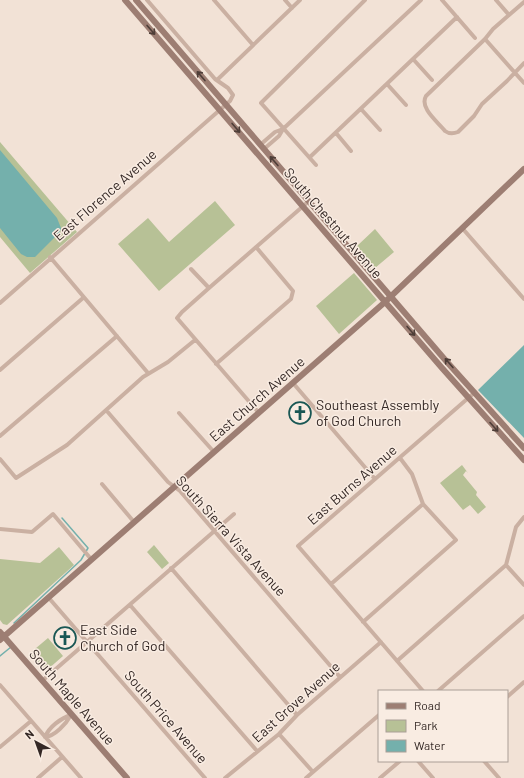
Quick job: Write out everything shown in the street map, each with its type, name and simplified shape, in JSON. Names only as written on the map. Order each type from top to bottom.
[{"type":"main road","name":"South Chestnut Avenue","points":[[125,0],[468,398],[524,460]]},
{"type":"main road","name":"South Chestnut Avenue","points":[[136,0],[474,393],[524,448]]},
{"type":"main road","name":"East Church Avenue","points":[[1,636],[48,597],[385,302],[524,169]]},
{"type":"main road","name":"South Maple Avenue","points":[[1,636],[126,778]]},
{"type":"street","points":[[147,0],[217,80],[228,88],[233,95],[226,105]]},
{"type":"street","points":[[214,0],[253,45]]},
{"type":"street","points":[[285,0],[292,8]]},
{"type":"street","points":[[217,80],[300,0]]},
{"type":"street","points":[[316,165],[261,103],[365,0]]},
{"type":"street","points":[[262,147],[279,136],[284,129],[421,0]]},
{"type":"street","points":[[442,0],[475,38]]},
{"type":"street","points":[[496,0],[509,15]]},
{"type":"street","points":[[524,2],[493,29],[485,39],[426,96],[424,102],[426,108],[445,131],[452,134],[458,132],[474,116],[482,104],[524,63]]},
{"type":"street","points":[[310,157],[457,17]]},
{"type":"street","points":[[485,39],[524,83]]},
{"type":"street","points":[[413,59],[432,80]]},
{"type":"street","points":[[387,84],[406,105]]},
{"type":"street","name":"East Florence Avenue","points":[[0,303],[226,105]]},
{"type":"street","points":[[361,109],[380,130]]},
{"type":"street","points":[[336,133],[351,151]]},
{"type":"street","points":[[259,413],[177,318],[209,288],[309,201]]},
{"type":"street","points":[[463,229],[524,298]]},
{"type":"street","points":[[216,364],[291,299],[293,291],[256,247]]},
{"type":"street","points":[[50,258],[148,374]]},
{"type":"street","points":[[191,269],[209,288]]},
{"type":"street","points":[[0,370],[83,298]]},
{"type":"street","points":[[0,436],[117,336]]},
{"type":"street","points":[[0,459],[16,478],[67,445],[148,374],[168,362],[195,340]]},
{"type":"street","points":[[293,383],[375,479]]},
{"type":"street","name":"East Burns Avenue","points":[[331,584],[298,546],[474,393]]},
{"type":"street","name":"South Sierra Vista Avenue","points":[[106,410],[168,482],[180,491],[340,677]]},
{"type":"street","points":[[179,413],[214,452]]},
{"type":"street","points":[[363,622],[456,540],[423,504],[412,474],[400,458]]},
{"type":"street","points":[[102,484],[134,522]]},
{"type":"street","points":[[422,690],[331,584],[423,504]]},
{"type":"street","points":[[0,529],[32,532],[53,514],[91,559]]},
{"type":"street","points":[[42,681],[234,514]]},
{"type":"street","points":[[397,661],[506,565],[516,527],[524,517]]},
{"type":"street","points":[[506,565],[524,585]]},
{"type":"street","points":[[172,568],[297,715]]},
{"type":"street","name":"South Price Avenue","points":[[48,597],[205,778]]},
{"type":"street","points":[[130,605],[257,751]]},
{"type":"street","points":[[439,690],[524,616]]},
{"type":"street","name":"East Grove Avenue","points":[[225,778],[279,734],[297,715],[380,642]]},
{"type":"street","points":[[508,696],[524,682]]},
{"type":"street","points":[[0,685],[81,778]]},
{"type":"street","points":[[45,737],[50,736],[68,721],[71,715]]},
{"type":"street","points":[[306,778],[378,716]]},
{"type":"street","points":[[0,747],[31,721]]},
{"type":"street","points":[[279,734],[312,772]]},
{"type":"street","points":[[38,778],[62,756]]},
{"type":"street","points":[[380,778],[399,762]]},
{"type":"street","points":[[419,762],[433,778]]},
{"type":"street","points":[[485,762],[499,778]]},
{"type":"green space","points":[[0,142],[77,232],[30,273],[0,237]]},
{"type":"green space","points":[[215,201],[235,225],[159,291],[118,244],[148,218],[169,242]]},
{"type":"green space","points":[[375,229],[394,252],[375,268],[357,246]]},
{"type":"green space","points":[[354,273],[377,300],[339,334],[316,306]]},
{"type":"green space","points":[[462,465],[468,473],[466,471],[463,475],[477,492],[476,495],[486,507],[478,514],[470,505],[463,510],[440,483]]},
{"type":"green space","points":[[154,545],[169,563],[162,569],[147,552]]},
{"type":"green space","points":[[59,547],[74,565],[7,625],[3,624],[0,620],[0,559],[40,563]]},
{"type":"green space","points":[[48,638],[63,656],[47,670],[44,669],[29,654]]},
{"type":"water","points":[[0,150],[57,218],[61,228],[60,232],[35,257],[27,257],[21,254],[0,228]]},
{"type":"water","points":[[524,345],[524,438],[478,390]]},
{"type":"waterway","points":[[14,623],[81,560],[88,548],[62,518]]},
{"type":"waterway","points":[[0,656],[11,647]]},
{"type":"place","name":"Southeast Assembly of God Church","points":[[300,413]]},
{"type":"place","name":"East Side Church of God","points":[[65,638]]}]
